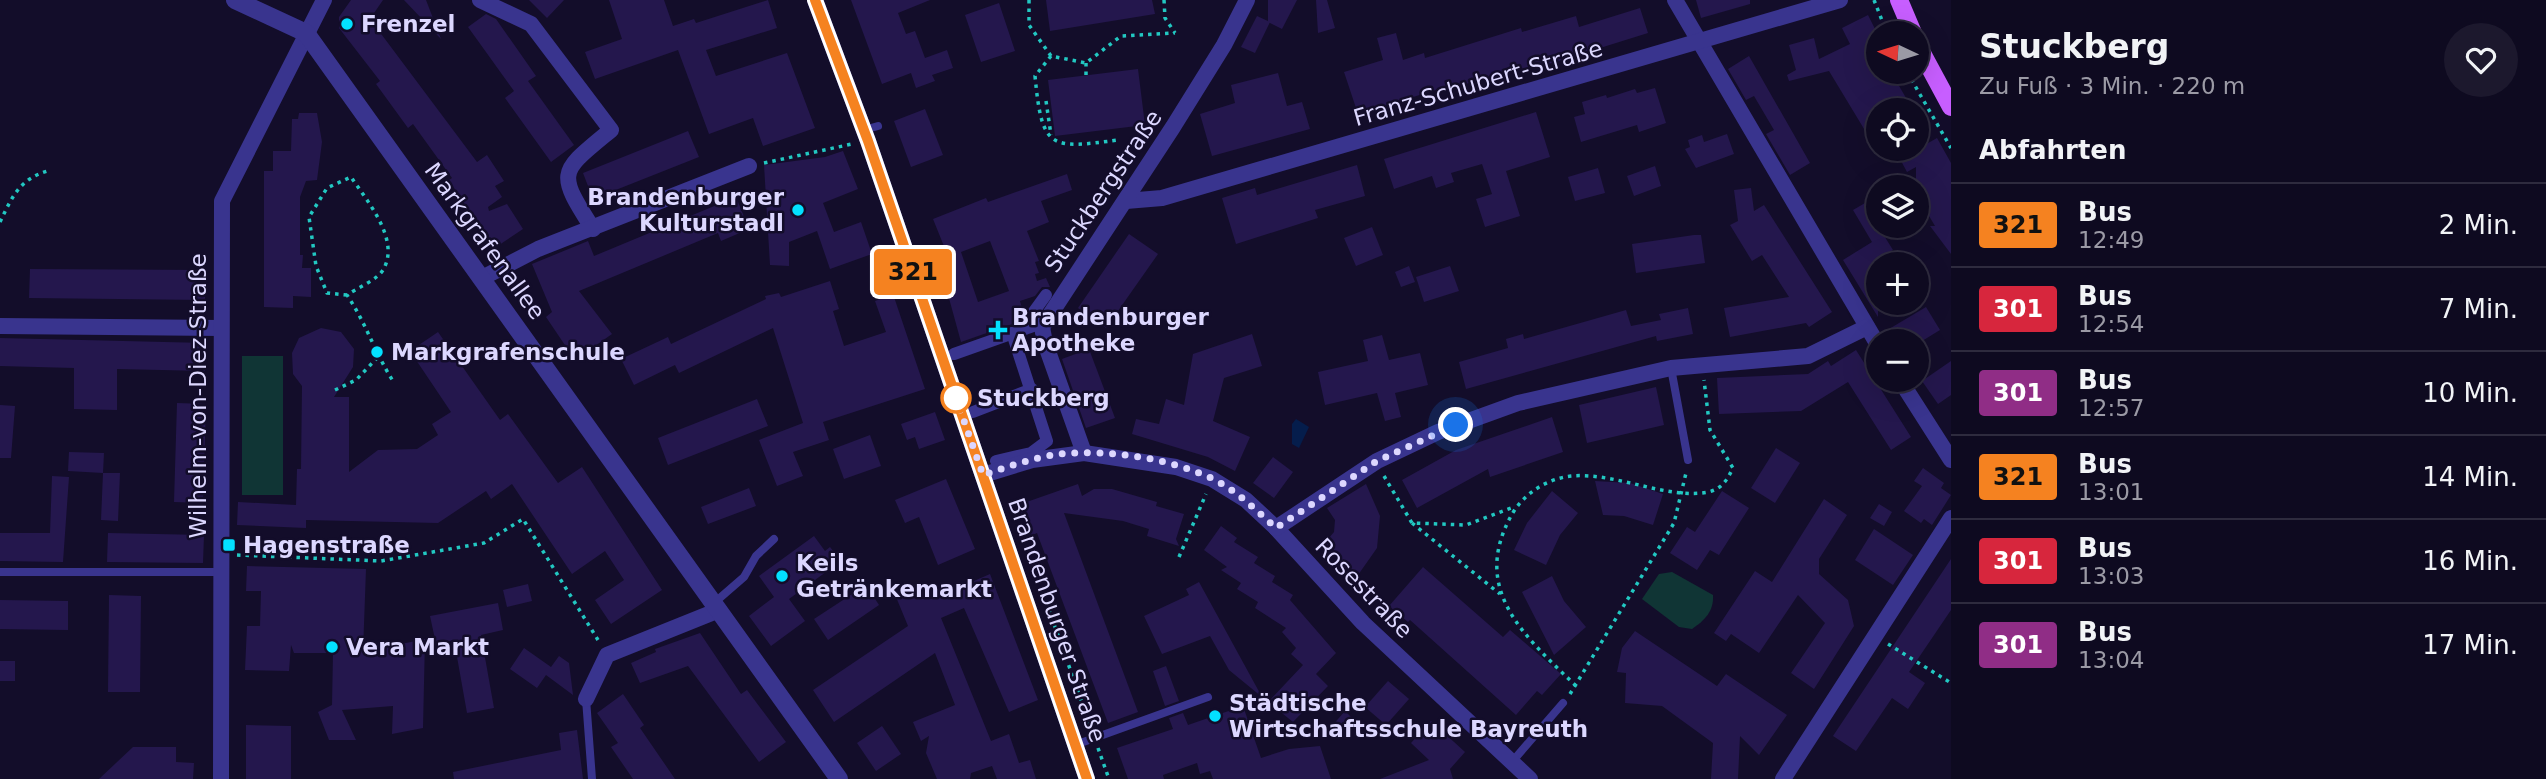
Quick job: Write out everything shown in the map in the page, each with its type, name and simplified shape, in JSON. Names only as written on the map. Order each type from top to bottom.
[{"type":"main road","points":[[1899,0],[1908,21]]},
{"type":"main road","points":[[1929,66],[1951,107]]},
{"type":"street","name":"Markgrafenallee","points":[[235,0],[306,33],[839,779]]},
{"type":"street","name":"Wilhelm-von-Diez-Straße","points":[[221,779],[222,201],[324,0]]},
{"type":"street","points":[[480,0],[531,24],[611,130],[574,161],[566,175],[568,188],[593,229]]},
{"type":"street","name":"Brandenburger Straße","points":[[815,0],[870,132],[1087,779]]},
{"type":"street","name":"Stuckbergstraße","points":[[1084,453],[1045,343],[1042,327],[1224,46],[1247,0]]},
{"type":"street","points":[[1276,528],[1377,461],[1438,432],[1518,403],[1671,368],[1808,356],[1867,327],[1675,0]]},
{"type":"street","name":"Franz-Schubert-Straße","points":[[1126,201],[1162,198],[1840,0]]},
{"type":"street","points":[[482,278],[538,250],[749,166]]},
{"type":"street","points":[[954,354],[1031,326],[1030,317],[1046,295]]},
{"type":"street","points":[[0,326],[221,328]]},
{"type":"street","points":[[996,461],[1044,449],[1050,432],[1012,333]]},
{"type":"street","points":[[973,412],[1032,390]]},
{"type":"street","points":[[1908,392],[1951,460]]},
{"type":"street","name":"Rosestraße","points":[[983,475],[1032,460],[1084,453],[1176,467],[1212,479],[1246,500],[1276,528],[1363,623],[1528,779]]},
{"type":"street","points":[[1783,779],[1951,519]]},
{"type":"street","points":[[586,699],[607,655],[717,606]]},
{"type":"lane","points":[[1671,368],[1688,460]]},
{"type":"lane","points":[[717,606],[744,577],[755,556],[774,539]]},
{"type":"lane","points":[[0,572],[221,572]]},
{"type":"lane","points":[[1075,745],[1208,697]]},
{"type":"lane","points":[[586,699],[592,779]]},
{"type":"lane","points":[[1511,763],[1563,703]]},
{"type":"path","points":[[1030,0],[1030,25],[1051,56],[1086,63],[1121,36],[1175,33],[1165,18],[1164,0]]},
{"type":"path","points":[[1874,0],[1882,21]]},
{"type":"path","points":[[1051,56],[1035,76],[1038,109],[1051,137],[1059,145],[1071,146],[1118,140]]},
{"type":"path","points":[[1086,63],[1086,76]]},
{"type":"path","points":[[1914,84],[1951,148]]},
{"type":"path","points":[[1046,101],[1051,137]]},
{"type":"path","points":[[749,166],[870,132]]},
{"type":"path","points":[[0,222],[14,194],[23,184],[33,175],[51,170]]},
{"type":"path","points":[[351,177],[376,215],[389,250],[382,271],[347,295],[327,293],[316,266],[309,216],[327,188],[351,177]]},
{"type":"path","points":[[347,295],[365,322],[378,357],[393,381]]},
{"type":"path","points":[[335,390],[356,380],[378,357]]},
{"type":"path","points":[[1412,523],[1466,525],[1517,506],[1544,483],[1568,477],[1596,476],[1682,493],[1708,492],[1724,486],[1733,468],[1710,430],[1703,367]]},
{"type":"path","points":[[1563,703],[1576,686],[1674,523],[1688,460]]},
{"type":"path","points":[[1377,461],[1412,523],[1500,594],[1520,631],[1576,686]]},
{"type":"path","points":[[1179,557],[1212,479]]},
{"type":"path","points":[[1500,594],[1497,558],[1503,531],[1517,506]]},
{"type":"path","points":[[221,554],[380,561],[484,543],[523,519],[607,655]]},
{"type":"path","points":[[1877,637],[1951,683]]},
{"type":"green space","points":[[242,356],[283,356],[283,495],[242,495]]},
{"type":"green space","points":[[1672,572],[1713,595],[1708,615],[1692,629],[1679,627],[1642,599],[1659,574]]},
{"type":"water","points":[[1296,419],[1309,427],[1299,448],[1292,444],[1292,424]]},
{"type":"building","points":[[351,0],[383,0],[370,19],[477,162],[487,155],[504,181],[495,186],[502,197],[488,207],[489,211],[507,204],[523,229],[493,249],[449,180],[452,178],[413,124],[408,128],[376,84],[380,81],[339,28],[339,17]]},
{"type":"building","points":[[404,0],[426,0],[441,39]]},
{"type":"building","points":[[529,0],[564,0],[547,18]]},
{"type":"building","points":[[609,0],[664,0],[673,26],[694,19],[696,23],[768,0],[777,28],[706,50],[716,76],[787,53],[815,128],[763,146],[753,118],[709,134],[678,50],[595,79],[585,52],[622,39]]},
{"type":"building","points":[[851,0],[930,0],[898,13],[906,34],[915,31],[925,58],[947,50],[953,68],[932,75],[935,81],[916,88],[911,73],[882,84]]},
{"type":"building","points":[[1046,0],[1152,0],[1155,14],[1050,31]]},
{"type":"building","points":[[1268,0],[1297,0],[1282,29],[1268,22]]},
{"type":"building","points":[[1316,0],[1327,0],[1335,28],[1318,33]]},
{"type":"building","points":[[1696,0],[1750,0],[1750,4],[1701,18]]},
{"type":"building","points":[[999,3],[1015,51],[981,62],[965,15]]},
{"type":"building","points":[[1640,8],[1648,33],[1552,63],[1502,73],[1453,88],[1452,85],[1358,114],[1344,72],[1383,60],[1377,38],[1396,33],[1403,60],[1424,53],[1425,58],[1521,28],[1522,32],[1576,16],[1579,27]]},
{"type":"building","points":[[486,14],[496,19],[536,76],[528,81],[574,145],[551,162],[505,98],[514,91],[468,27]]},
{"type":"building","points":[[1868,15],[1871,21],[1866,21],[1866,84],[1898,84],[1906,98],[1866,98],[1866,132],[1829,71],[1789,81],[1787,75],[1796,70],[1789,45],[1814,38],[1819,59],[1850,44],[1842,28]]},
{"type":"building","points":[[1257,16],[1270,22],[1255,53],[1241,47]]},
{"type":"building","points":[[1749,56],[1810,163],[1790,175],[1766,134],[1774,130],[1754,96],[1746,100],[1728,69]]},
{"type":"building","points":[[1138,69],[1145,125],[1055,136],[1048,80]]},
{"type":"building","points":[[1278,73],[1287,106],[1302,102],[1310,129],[1212,156],[1200,114],[1235,103],[1231,85]]},
{"type":"building","points":[[1655,88],[1666,123],[1639,132],[1637,125],[1581,142],[1574,117],[1585,114],[1582,102],[1635,89],[1637,93]]},
{"type":"building","points":[[925,109],[943,155],[911,167],[894,121]]},
{"type":"building","points":[[1536,112],[1550,157],[1506,171],[1520,216],[1485,227],[1476,199],[1492,194],[1482,164],[1451,173],[1454,182],[1436,188],[1432,176],[1394,189],[1384,159]]},
{"type":"building","points":[[299,113],[317,113],[322,142],[317,180],[306,181],[300,197],[300,255],[303,255],[302,268],[311,268],[311,297],[293,296],[293,308],[264,307],[264,171],[273,171],[273,151],[291,151],[292,119],[298,119]]},
{"type":"building","points":[[688,131],[699,157],[593,199],[583,173]]},
{"type":"building","points":[[1727,134],[1734,154],[1696,168],[1685,149],[1690,147],[1688,140],[1702,135],[1704,142]]},
{"type":"building","points":[[1937,138],[1951,163],[1951,254],[1930,226],[1935,226],[1929,216],[1929,175],[1916,175],[1916,167],[1907,172],[1901,161],[1929,161],[1929,143]]},
{"type":"building","points":[[843,151],[858,189],[823,203],[834,232],[861,222],[872,254],[830,269],[817,231],[789,242],[789,266],[770,265],[764,165],[825,157]]},
{"type":"building","points":[[1357,165],[1365,196],[1315,210],[1318,218],[1236,244],[1222,198],[1255,188],[1257,195]]},
{"type":"building","points":[[1655,166],[1661,186],[1634,196],[1627,176]]},
{"type":"building","points":[[1598,168],[1605,193],[1575,201],[1568,177]]},
{"type":"building","points":[[1067,174],[1072,190],[1041,201],[1049,222],[1027,231],[1039,261],[1035,262],[1039,273],[1035,274],[1037,281],[1046,278],[1050,287],[1042,287],[1035,296],[1020,301],[1023,312],[1021,321],[961,342],[944,280],[956,276],[933,219],[986,198],[988,202]],"holes":[[[990,241],[1009,291],[978,302],[961,252]]]},
{"type":"building","points":[[1751,188],[1754,211],[1764,205],[1832,312],[1809,327],[1806,323],[1730,337],[1724,308],[1789,297],[1762,255],[1752,261],[1730,225],[1738,221],[1734,190]]},
{"type":"building","points":[[736,197],[749,229],[721,241],[718,233],[579,291],[612,334],[575,360],[546,317],[552,312],[532,264],[588,241],[594,256]]},
{"type":"building","points":[[1866,202],[1866,232],[1853,210]]},
{"type":"building","points":[[1372,227],[1383,255],[1356,266],[1344,238]]},
{"type":"building","points":[[1129,234],[1158,254],[1106,328],[1078,308]]},
{"type":"building","points":[[1701,235],[1705,263],[1636,273],[1632,244]]},
{"type":"building","points":[[1870,238],[1886,238],[1893,250],[1866,252],[1866,297],[1843,260],[1872,242]]},
{"type":"building","points":[[1409,266],[1415,282],[1401,287],[1395,272]]},
{"type":"building","points":[[1450,266],[1459,291],[1424,302],[1416,277]]},
{"type":"building","points":[[30,269],[205,270],[205,300],[29,298]]},
{"type":"building","points":[[830,281],[839,309],[833,311],[844,346],[886,332],[875,301],[893,294],[925,389],[823,422],[829,440],[793,452],[803,476],[777,486],[759,440],[803,423],[773,328],[679,373],[675,365],[634,385],[621,359],[668,337],[671,344],[766,299],[765,296],[779,293],[781,297]]},
{"type":"building","points":[[1688,308],[1693,334],[1657,341],[1656,336],[1466,389],[1459,362],[1508,348],[1506,339],[1523,334],[1524,339],[1626,310],[1631,326],[1661,320],[1659,314]]},
{"type":"building","points":[[1929,312],[1940,330],[1929,337],[1929,329],[1889,329],[1913,315],[1929,315]]},
{"type":"building","points":[[321,328],[341,332],[354,349],[353,367],[334,397],[349,397],[349,472],[378,450],[417,449],[438,435],[432,424],[451,412],[410,351],[438,332],[500,420],[508,414],[558,483],[582,467],[662,590],[611,624],[595,600],[624,580],[605,551],[572,574],[512,484],[491,499],[486,491],[438,523],[306,520],[306,528],[237,525],[238,502],[296,505],[297,469],[301,469],[302,386],[293,374],[292,353],[299,338]]},
{"type":"building","points":[[1252,334],[1262,366],[1224,378],[1213,421],[1250,437],[1235,471],[1208,457],[1132,434],[1136,419],[1159,424],[1166,399],[1184,405],[1193,354]]},
{"type":"building","points":[[1382,335],[1389,360],[1420,353],[1428,385],[1395,393],[1401,417],[1385,421],[1377,393],[1325,405],[1318,372],[1368,361],[1363,340]]},
{"type":"building","points":[[0,338],[206,343],[205,371],[117,369],[117,410],[74,409],[74,368],[0,366]]},
{"type":"building","points":[[1089,349],[1115,418],[1086,428],[1062,359]]},
{"type":"building","points":[[1856,350],[1866,366],[1866,392],[1883,392],[1911,437],[1891,450],[1848,382],[1801,411],[1719,414],[1717,378],[1808,374],[1828,361],[1831,366]]},
{"type":"building","points":[[1951,361],[1951,395],[1938,404],[1929,391],[1929,376]]},
{"type":"building","points":[[1656,387],[1664,425],[1587,443],[1579,405]]},
{"type":"building","points":[[757,399],[768,426],[668,465],[658,438]]},
{"type":"building","points":[[177,403],[206,404],[203,503],[174,502]]},
{"type":"building","points":[[0,405],[15,406],[11,458],[0,458]]},
{"type":"building","points":[[935,412],[945,440],[919,449],[915,437],[907,440],[901,424]]},
{"type":"building","points":[[1552,417],[1563,452],[1490,477],[1488,469],[1417,508],[1402,480],[1456,450]]},
{"type":"building","points":[[870,435],[881,466],[844,479],[833,449]]},
{"type":"building","points":[[1776,448],[1800,463],[1775,503],[1751,488]]},
{"type":"building","points":[[69,452],[104,453],[103,473],[68,471]]},
{"type":"building","points":[[1273,457],[1293,472],[1274,498],[1253,483]]},
{"type":"building","points":[[1923,468],[1944,483],[1941,488],[1951,495],[1932,525],[1924,519],[1921,523],[1904,511],[1922,486],[1914,481]]},
{"type":"building","points":[[103,473],[120,473],[118,521],[101,520]]},
{"type":"building","points":[[52,476],[69,477],[63,562],[0,561],[0,533],[50,533]]},
{"type":"building","points":[[946,479],[975,549],[938,565],[919,517],[905,523],[895,500]]},
{"type":"building","points":[[1595,481],[1630,483],[1663,494],[1653,525],[1624,516],[1603,515]]},
{"type":"building","points":[[1078,484],[1082,496],[1094,489],[1112,489],[1157,502],[1156,506],[1184,514],[1176,539],[1179,546],[1147,536],[1149,529],[1123,521],[1064,513],[1138,712],[1108,723],[1037,533],[1030,536],[1018,505]]},
{"type":"building","points":[[1366,484],[1380,516],[1377,548],[1358,575],[1323,545],[1334,532],[1335,520],[1327,508]]},
{"type":"building","points":[[749,488],[756,506],[708,524],[701,507]]},
{"type":"building","points":[[1552,491],[1578,513],[1560,535],[1546,565],[1514,550],[1527,523]]},
{"type":"building","points":[[1722,491],[1749,508],[1719,555],[1710,550],[1697,570],[1670,553],[1687,527],[1695,532]]},
{"type":"building","points":[[1824,499],[1847,515],[1819,559],[1819,574],[1848,600],[1854,626],[1814,689],[1791,673],[1825,623],[1798,595],[1759,653],[1731,634],[1726,641],[1714,633],[1755,571],[1772,582]]},
{"type":"building","points":[[1879,504],[1892,512],[1884,526],[1870,518]]},
{"type":"building","points":[[1221,526],[1237,538],[1234,542],[1258,557],[1254,563],[1275,576],[1272,582],[1293,595],[1290,600],[1336,653],[1316,674],[1328,686],[1293,722],[1268,702],[1303,665],[1291,654],[1296,648],[1282,632],[1286,628],[1255,608],[1258,602],[1237,589],[1241,583],[1221,570],[1227,567],[1204,550]]},
{"type":"building","points":[[1874,529],[1913,555],[1893,585],[1855,560]]},
{"type":"building","points":[[108,533],[204,535],[203,563],[107,562]]},
{"type":"building","points":[[814,536],[825,551],[830,547],[841,561],[789,599],[805,621],[771,646],[749,616],[774,597],[759,576]]},
{"type":"building","points":[[1951,559],[1951,610],[1909,672],[1925,683],[1908,709],[1892,698],[1856,751],[1833,736]]},
{"type":"building","points":[[247,566],[366,569],[363,652],[425,639],[423,728],[392,734],[393,706],[342,710],[356,740],[329,740],[318,712],[332,705],[333,653],[294,653],[291,645],[289,671],[245,670],[247,626],[260,626],[261,591],[246,591]]},
{"type":"building","points":[[1423,567],[1503,637],[1510,630],[1561,674],[1542,695],[1537,691],[1516,715],[1410,620],[1408,622],[1389,606]]},
{"type":"building","points":[[990,574],[1038,700],[1009,712],[964,608],[941,618],[991,741],[1009,734],[1019,763],[1030,760],[1036,779],[997,779],[992,766],[971,773],[970,779],[937,779],[926,753],[929,736],[921,741],[913,722],[955,705],[935,653],[834,722],[813,690],[908,626],[896,597],[929,583],[935,598]]},
{"type":"building","points":[[1552,576],[1564,601],[1586,627],[1554,655],[1522,592]]},
{"type":"building","points":[[1199,582],[1262,697],[1229,670],[1210,636],[1162,654],[1144,616],[1189,595],[1186,589]]},
{"type":"building","points":[[528,584],[532,601],[507,607],[503,590]]},
{"type":"building","points":[[866,585],[879,605],[828,640],[814,619]]},
{"type":"building","points":[[109,595],[141,596],[140,692],[108,692]]},
{"type":"building","points":[[0,600],[68,601],[68,630],[0,629]]},
{"type":"building","points":[[498,603],[503,630],[481,635],[494,708],[467,713],[454,640],[436,644],[430,616]]},
{"type":"building","points":[[1635,631],[1717,686],[1726,674],[1787,715],[1759,755],[1740,736],[1738,779],[1711,779],[1713,743],[1662,706],[1625,703],[1626,673],[1617,672],[1622,648]]},
{"type":"building","points":[[700,633],[741,694],[747,690],[786,742],[759,762],[688,666],[640,683],[631,663],[656,652],[655,649]]},
{"type":"building","points":[[524,648],[551,667],[559,656],[569,663],[573,695],[546,675],[537,688],[510,669]]},
{"type":"building","points":[[0,661],[15,661],[15,681],[0,681]]},
{"type":"building","points":[[1166,666],[1179,701],[1165,706],[1153,671]]},
{"type":"building","points":[[1388,681],[1409,699],[1386,725],[1365,707]]},
{"type":"building","points":[[623,694],[644,725],[640,728],[675,779],[633,779],[611,747],[618,743],[597,713]]},
{"type":"building","name":"Städtische Wirtschaftsschule Bayreuth","points":[[1243,706],[1261,758],[1289,749],[1320,746],[1331,779],[1213,779],[1210,771],[1200,774],[1197,763],[1163,775],[1164,779],[1128,779],[1117,748],[1173,729],[1169,718],[1183,713],[1188,725]]},
{"type":"building","points":[[1345,711],[1355,721],[1342,737],[1331,727]]},
{"type":"building","points":[[1431,721],[1465,752],[1450,769],[1453,779],[1380,779],[1429,760],[1411,743]]},
{"type":"building","points":[[246,725],[291,726],[291,779],[246,779]]},
{"type":"building","points":[[882,726],[901,754],[876,771],[857,743]]},
{"type":"building","points":[[577,730],[583,779],[454,779],[453,772],[561,750],[559,733]]},
{"type":"building","points":[[133,747],[176,747],[176,762],[194,763],[193,779],[99,779]]},
{"type":"bus line","name":"321","points":[[815,0],[868,141],[1087,779]]},
{"type":"place","name":"Frenzel","points":[[347,24]]},
{"type":"place","name":"Brandenburger Kulturstadl","points":[[798,210]]},
{"type":"place","name":"Brandenburger Apotheke","points":[[998,330]]},
{"type":"place","name":"Markgrafenschule","points":[[377,352]]},
{"type":"place","name":"Stuckberg","points":[[956,398]]},
{"type":"place","name":"Hagenstraße","points":[[229,545]]},
{"type":"place","name":"Keils Getränkemarkt","points":[[782,576]]},
{"type":"place","name":"Vera Markt","points":[[332,647]]},
{"type":"place","name":"Städtische Wirtschaftsschule Bayreuth","points":[[1215,716]]},
{"type":"route","points":[[956,398],[983,475],[1060,454],[1084,453],[1130,458],[1176,467],[1212,479],[1246,500],[1276,528],[1377,461],[1456,425]]}]
